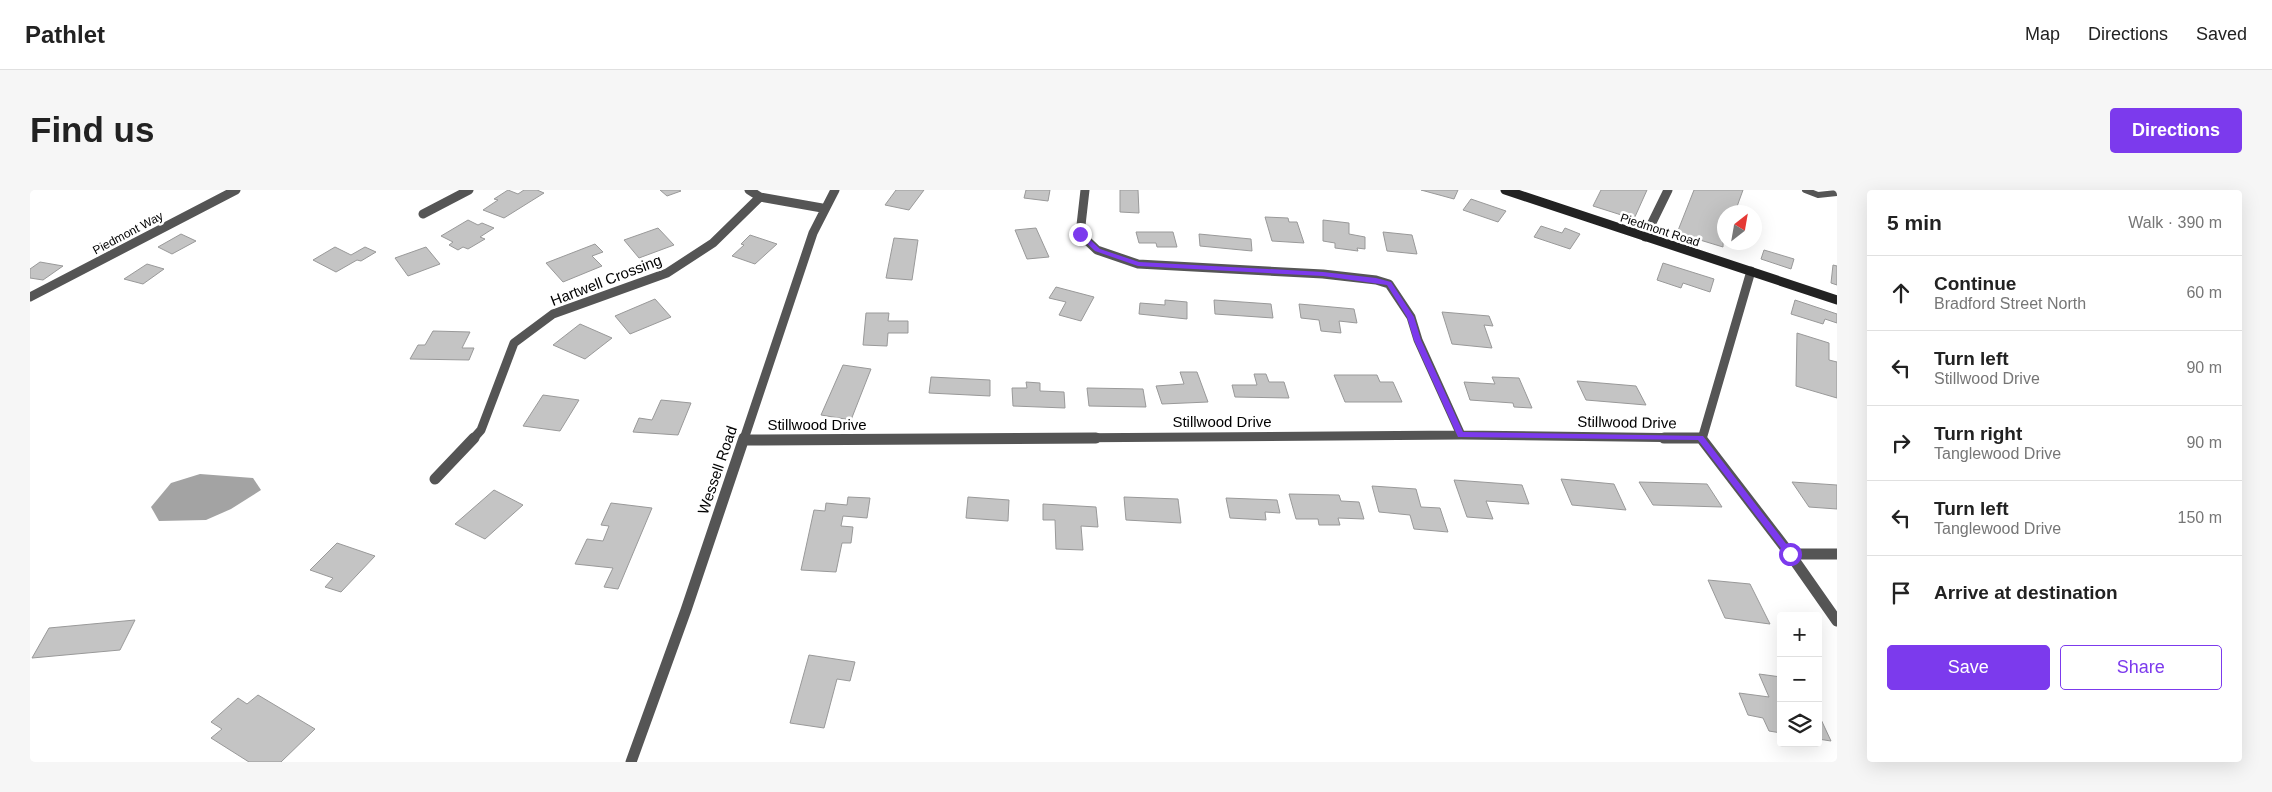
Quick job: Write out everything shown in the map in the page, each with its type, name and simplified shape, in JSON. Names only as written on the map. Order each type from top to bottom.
[{"type":"street","name":"Piedmont Way","points":[[30,297],[236,190]]},
{"type":"street","points":[[423,214],[455,199],[469,190]]},
{"type":"street","points":[[749,190],[760,197],[822,208]]},
{"type":"street","name":"Wessell Road","points":[[631,762],[686,610],[744,440],[804,261],[813,228],[822,208],[835,190]]},
{"type":"street","points":[[1085,190],[1080,234],[1097,250],[1138,264],[1323,274],[1376,280],[1389,284],[1411,317],[1418,340],[1460,435]]},
{"type":"street","name":"Piedmont Road","points":[[1505,190],[1837,300]]},
{"type":"street","points":[[1645,237],[1668,190]]},
{"type":"street","name":"Hartwell Crossing","points":[[435,479],[481,430],[514,343],[553,314],[667,273],[713,243],[760,197]]},
{"type":"street","points":[[1751,271],[1700,438],[1790,554],[1837,621]]},
{"type":"street","name":"Stillwood Drive","points":[[744,440],[1460,435],[1700,438]]},
{"type":"street","points":[[1790,554],[1837,554]]},
{"type":"lane","points":[[1805,190],[1818,195],[1837,193]]},
{"type":"shaded area","points":[[200,474],[253,478],[261,490],[231,509],[206,520],[159,521],[151,507],[171,483]]},
{"type":"building","points":[[508,190],[518,194],[524,190],[537,190],[544,193],[504,218],[483,210],[498,200],[494,199]]},
{"type":"building","points":[[660,190],[679,190],[681,191],[667,196]]},
{"type":"building","points":[[896,190],[924,190],[909,210],[885,205]]},
{"type":"building","points":[[1026,190],[1050,190],[1048,201],[1024,198]]},
{"type":"building","points":[[1120,190],[1138,190],[1139,213],[1120,212]]},
{"type":"building","points":[[1421,190],[1458,190],[1454,199]]},
{"type":"building","points":[[1601,190],[1647,190],[1634,219],[1593,206]]},
{"type":"building","points":[[1694,190],[1743,190],[1738,205],[1717,205],[1717,245],[1677,233]]},
{"type":"building","points":[[1471,199],[1506,211],[1498,222],[1463,210]]},
{"type":"building","points":[[1265,217],[1288,218],[1289,222],[1297,222],[1304,243],[1272,241]]},
{"type":"building","points":[[468,220],[478,225],[482,223],[494,228],[480,237],[485,239],[468,249],[463,247],[458,250],[449,245],[453,242],[441,236]]},
{"type":"building","points":[[1323,220],[1349,223],[1349,234],[1365,237],[1365,249],[1357,248],[1358,251],[1335,248],[1335,243],[1323,241]]},
{"type":"building","points":[[1541,226],[1562,233],[1565,228],[1580,234],[1570,249],[1534,237]]},
{"type":"building","points":[[658,228],[674,245],[639,258],[624,240]]},
{"type":"building","points":[[1036,228],[1049,257],[1027,259],[1015,230]]},
{"type":"building","points":[[1136,232],[1173,232],[1177,247],[1157,247],[1156,243],[1139,243]]},
{"type":"building","points":[[1383,232],[1412,235],[1417,254],[1387,251]]},
{"type":"building","points":[[181,234],[196,241],[172,254],[158,247]]},
{"type":"building","points":[[1199,234],[1251,239],[1252,251],[1200,246]]},
{"type":"building","points":[[750,235],[777,244],[755,264],[732,256],[744,245],[741,244]]},
{"type":"building","points":[[894,238],[918,240],[912,280],[886,278]]},
{"type":"building","points":[[595,244],[603,252],[592,256],[602,266],[563,282],[546,263]]},
{"type":"building","points":[[335,247],[351,255],[365,247],[376,252],[336,272],[313,260]]},
{"type":"building","points":[[426,247],[440,264],[408,276],[395,258]]},
{"type":"building","points":[[1764,250],[1794,259],[1791,269],[1761,259]]},
{"type":"building","points":[[40,262],[63,266],[43,280],[30,278],[30,269]]},
{"type":"building","points":[[1663,263],[1714,279],[1710,292],[1683,283],[1681,288],[1657,280]]},
{"type":"building","points":[[147,264],[164,269],[143,284],[124,279]]},
{"type":"building","points":[[1833,265],[1837,266],[1837,285],[1831,283]]},
{"type":"building","points":[[1056,287],[1094,297],[1081,321],[1059,315],[1066,302],[1049,298]]},
{"type":"building","points":[[655,299],[671,317],[630,334],[615,316]]},
{"type":"building","points":[[1165,300],[1187,302],[1187,319],[1139,314],[1140,303],[1165,305]]},
{"type":"building","points":[[1214,300],[1271,304],[1273,318],[1215,314]]},
{"type":"building","points":[[1795,300],[1837,314],[1837,323],[1825,319],[1823,324],[1791,314]]},
{"type":"building","points":[[1299,304],[1354,309],[1357,323],[1339,321],[1341,333],[1321,331],[1319,320],[1301,318]]},
{"type":"building","points":[[1442,312],[1489,316],[1493,326],[1484,325],[1492,348],[1452,344]]},
{"type":"building","points":[[866,313],[889,313],[888,321],[908,321],[908,333],[888,333],[887,346],[863,345]]},
{"type":"building","points":[[580,324],[612,338],[585,359],[553,345]]},
{"type":"building","points":[[433,331],[470,332],[462,348],[474,348],[469,360],[410,359],[418,345],[425,345]]},
{"type":"building","points":[[1797,333],[1829,343],[1829,360],[1837,362],[1837,398],[1796,386]]},
{"type":"building","points":[[843,365],[871,369],[851,420],[821,415]]},
{"type":"building","points":[[1180,372],[1197,372],[1208,402],[1162,404],[1156,386],[1184,384]]},
{"type":"building","points":[[1254,374],[1266,374],[1269,382],[1284,382],[1289,398],[1235,397],[1232,385],[1257,385]]},
{"type":"building","points":[[1334,375],[1377,375],[1380,382],[1393,382],[1402,402],[1345,402]]},
{"type":"building","points":[[931,377],[990,380],[990,396],[929,393]]},
{"type":"building","points":[[1492,377],[1519,378],[1532,408],[1514,407],[1513,403],[1470,400],[1464,382],[1495,384]]},
{"type":"building","points":[[1577,381],[1636,386],[1646,405],[1586,400]]},
{"type":"building","points":[[1026,382],[1040,383],[1040,391],[1064,392],[1065,408],[1013,406],[1012,388],[1027,388]]},
{"type":"building","points":[[1087,388],[1143,389],[1146,407],[1089,406]]},
{"type":"building","points":[[543,395],[579,400],[560,431],[523,426]]},
{"type":"building","points":[[661,400],[691,403],[678,435],[633,432],[639,418],[652,420]]},
{"type":"building","points":[[1561,479],[1614,484],[1626,510],[1572,505]]},
{"type":"building","points":[[1454,480],[1522,485],[1529,504],[1486,501],[1493,519],[1467,517]]},
{"type":"building","points":[[1639,482],[1707,484],[1722,507],[1653,505]]},
{"type":"building","points":[[1792,482],[1837,485],[1837,509],[1809,507]]},
{"type":"building","points":[[1372,486],[1416,489],[1421,507],[1440,508],[1448,532],[1414,529],[1410,515],[1379,512]]},
{"type":"building","points":[[494,490],[523,505],[485,539],[455,524]]},
{"type":"building","points":[[1289,494],[1339,495],[1341,501],[1359,502],[1364,519],[1338,518],[1340,525],[1319,525],[1318,519],[1296,519]]},
{"type":"building","points":[[848,497],[870,498],[867,518],[843,516],[841,526],[853,527],[851,543],[842,543],[836,572],[801,570],[814,510],[825,511],[826,503],[847,505]]},
{"type":"building","points":[[968,497],[1009,500],[1008,521],[966,518]]},
{"type":"building","points":[[1124,497],[1178,499],[1181,523],[1126,520]]},
{"type":"building","points":[[1226,498],[1277,500],[1280,513],[1265,512],[1266,520],[1230,518]]},
{"type":"building","points":[[611,503],[652,508],[618,589],[604,587],[613,568],[575,564],[587,539],[603,541],[609,526],[601,525]]},
{"type":"building","points":[[1043,504],[1096,507],[1098,527],[1081,526],[1083,550],[1056,549],[1055,520],[1043,520]]},
{"type":"building","points":[[337,543],[375,556],[341,592],[325,587],[333,578],[310,570]]},
{"type":"building","points":[[1708,580],[1750,584],[1770,624],[1725,618]]},
{"type":"building","points":[[135,620],[120,650],[32,658],[49,628]]},
{"type":"building","points":[[809,655],[855,662],[850,681],[837,679],[824,728],[790,723]]},
{"type":"building","points":[[1759,674],[1777,676],[1777,732],[1769,731],[1763,718],[1748,715],[1739,693],[1769,697]]},
{"type":"building","points":[[258,695],[315,729],[281,762],[249,762],[211,738],[222,729],[211,722],[238,698],[247,704]]},
{"type":"building","points":[[1822,722],[1831,741],[1822,740]]},
{"type":"route","points":[[1080,234],[1097,250],[1138,264],[1323,274],[1376,280],[1389,284],[1394,288],[1411,317],[1418,340],[1460,435],[1700,438],[1790,554]]}]
